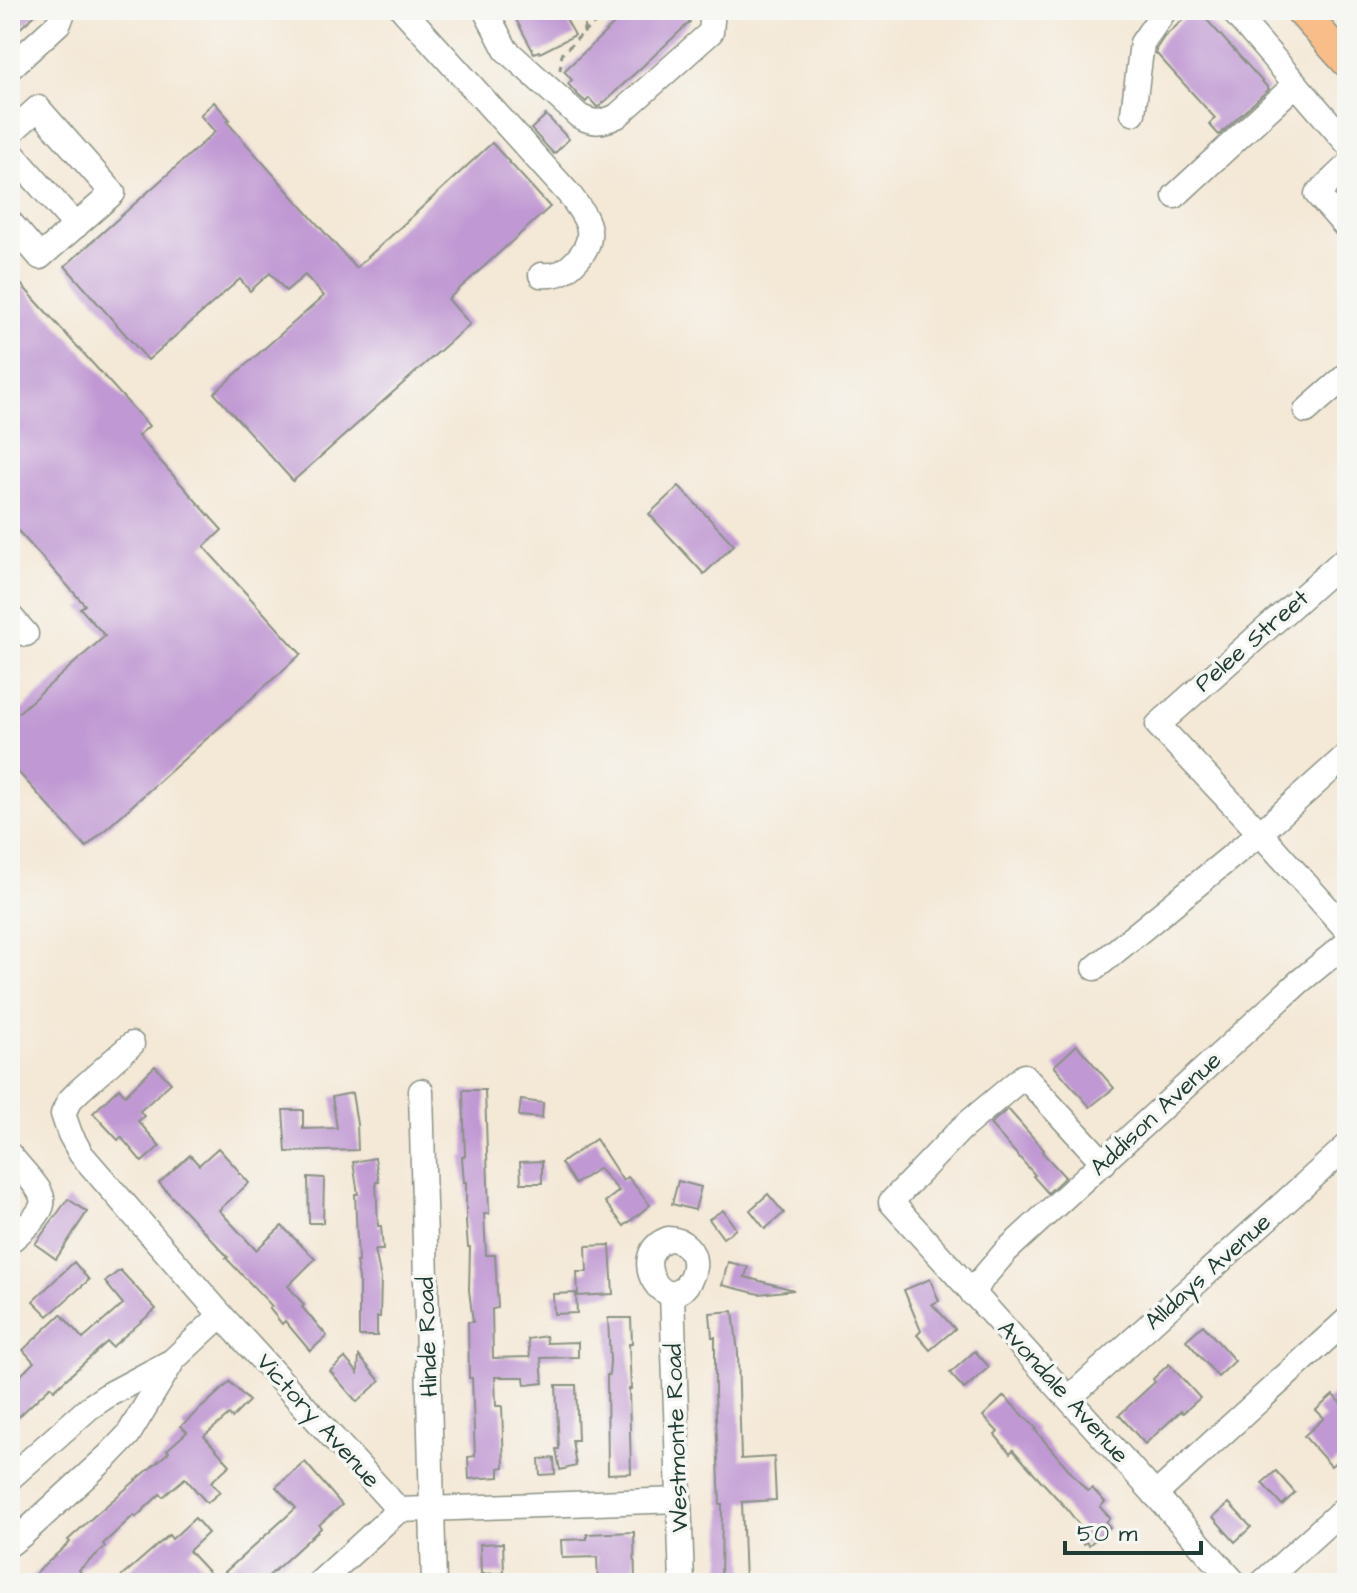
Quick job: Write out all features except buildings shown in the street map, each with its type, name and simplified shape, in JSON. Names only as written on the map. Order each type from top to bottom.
[{"type":"main road","points":[[1300,10],[1347,62]]},
{"type":"street","points":[[10,68],[59,23],[64,10]]},
{"type":"street","points":[[403,10],[580,208],[588,224],[590,240],[582,255],[568,269],[554,276],[541,275]]},
{"type":"street","points":[[485,10],[506,50],[579,116],[590,122],[603,123],[617,116],[711,32],[713,10]]},
{"type":"street","points":[[1133,113],[1142,43],[1165,10]]},
{"type":"street","points":[[1232,10],[1347,143]]},
{"type":"street","points":[[1175,196],[1296,84]]},
{"type":"street","points":[[10,133],[38,108],[113,193],[40,257],[10,222]]},
{"type":"street","points":[[10,151],[76,226]]},
{"type":"street","points":[[1347,166],[1317,194],[1347,228]]},
{"type":"street","points":[[1306,411],[1347,375]]},
{"type":"street","name":"Pelee Street","points":[[1260,833],[1158,725],[1347,557]]},
{"type":"street","points":[[1095,968],[1260,833],[1347,755]]},
{"type":"street","points":[[1260,833],[1347,930]]},
{"type":"street","name":"Addison Avenue","points":[[973,1294],[1006,1251],[1289,991],[1347,943]]},
{"type":"street","name":"Victory Avenue","points":[[132,1044],[69,1101],[63,1114],[81,1154],[221,1315],[399,1510],[679,1500]]},
{"type":"street","name":"Avondale Avenue","points":[[1104,1163],[1024,1076],[961,1129],[891,1202],[1235,1583]]},
{"type":"street","name":"Hinde Road","points":[[421,1091],[434,1583]]},
{"type":"street","name":"Alldays Avenue","points":[[1069,1398],[1347,1146]]},
{"type":"street","points":[[10,1155],[41,1192],[44,1201],[41,1211],[31,1223],[10,1241]]},
{"type":"street","name":"Westmonte Road","points":[[672,1294],[682,1583]]},
{"type":"street","points":[[10,1478],[90,1407],[172,1361],[221,1315]]},
{"type":"street","points":[[1155,1495],[1347,1320]]},
{"type":"street","points":[[10,1544],[128,1435],[172,1361]]},
{"type":"street","points":[[1262,1583],[1347,1506]]},
{"type":"street","points":[[319,1583],[399,1510]]},
{"type":"path","points":[[583,10],[587,15],[601,18]]},
{"type":"path","points":[[560,74],[562,54],[601,18],[616,10]]},
{"type":"path","points":[[583,33],[587,15]]}]
